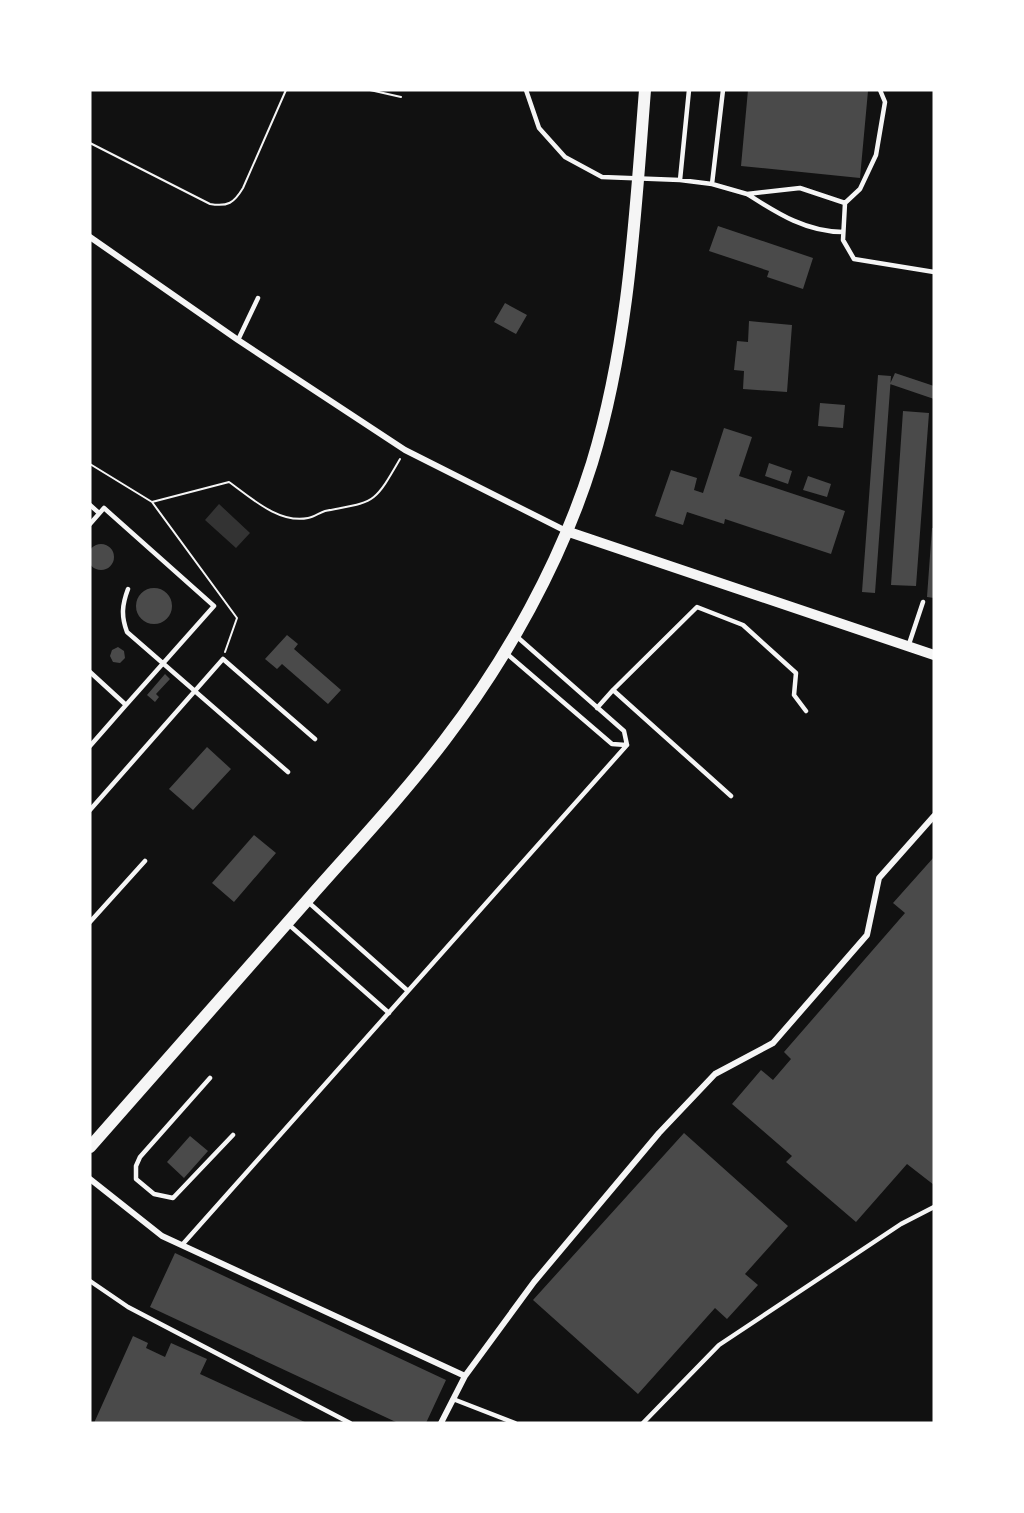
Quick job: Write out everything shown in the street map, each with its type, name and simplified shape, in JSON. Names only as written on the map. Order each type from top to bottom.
[{"type":"main road","points":[[90,1147],[307,902],[443,742],[514,634],[566,531],[591,466],[614,377],[625,318],[645,90]]},
{"type":"street","points":[[90,237],[238,340],[405,450],[566,531],[934,655]]},
{"type":"street","points":[[441,1423],[465,1376],[534,1282],[659,1133],[715,1074],[773,1043],[867,935],[879,878],[934,816]]},
{"type":"street","points":[[90,1179],[162,1236],[465,1376]]},
{"type":"lane","points":[[526,90],[539,128],[565,157],[602,177],[680,180],[712,184],[747,194],[785,218],[824,232],[843,232]]},
{"type":"lane","points":[[680,180],[689,90]]},
{"type":"lane","points":[[712,184],[723,90]]},
{"type":"lane","points":[[880,90],[885,102],[876,155],[860,189],[845,203],[843,240],[854,259],[934,272]]},
{"type":"lane","points":[[747,194],[800,188],[845,203]]},
{"type":"lane","points":[[238,340],[258,298]]},
{"type":"lane","points":[[90,505],[99,513]]},
{"type":"lane","points":[[90,524],[104,508],[214,606],[90,746]]},
{"type":"lane","points":[[128,590],[123,603],[123,619],[127,632],[288,772]]},
{"type":"lane","points":[[908,647],[923,602]]},
{"type":"lane","points":[[597,708],[697,607],[743,625],[796,673],[794,696],[806,711]]},
{"type":"lane","points":[[514,634],[624,731],[627,745]]},
{"type":"lane","points":[[504,652],[612,744],[627,745]]},
{"type":"lane","points":[[90,810],[223,659],[315,740]]},
{"type":"lane","points":[[90,672],[126,705]]},
{"type":"lane","points":[[613,690],[731,796]]},
{"type":"lane","points":[[182,1245],[627,745]]},
{"type":"lane","points":[[90,922],[145,861]]},
{"type":"lane","points":[[307,902],[408,991]]},
{"type":"lane","points":[[287,923],[389,1013]]},
{"type":"lane","points":[[210,1078],[140,1156],[136,1166],[136,1179],[154,1194],[173,1198],[233,1134]]},
{"type":"lane","points":[[643,1423],[719,1345],[901,1224],[934,1207]]},
{"type":"lane","points":[[90,1281],[128,1307],[350,1423]]},
{"type":"lane","points":[[453,1399],[515,1423]]},
{"type":"path","points":[[90,143],[210,204],[223,206],[235,201],[243,188],[286,90]]},
{"type":"path","points":[[370,90],[401,97]]},
{"type":"path","points":[[152,502],[229,482],[266,509],[307,518],[324,512],[357,507],[373,500],[384,487],[405,450]]},
{"type":"path","points":[[90,464],[152,502],[237,618],[223,659]]},
{"type":"shaded area","points":[[219,504],[250,533],[236,548],[205,520]]},
{"type":"building","points":[[748,90],[868,91],[860,178],[741,166]]},
{"type":"building","points":[[718,226],[813,258],[803,289],[767,277],[769,271],[709,251]]},
{"type":"building","points":[[505,303],[527,315],[516,334],[494,322]]},
{"type":"building","points":[[749,321],[792,325],[787,392],[743,389],[744,371],[734,370],[737,341],[748,342]]},
{"type":"building","points":[[895,373],[934,386],[934,399],[890,384]]},
{"type":"building","points":[[878,375],[891,376],[875,593],[862,592]]},
{"type":"building","points":[[820,403],[845,405],[843,428],[818,426]]},
{"type":"building","points":[[903,411],[929,413],[916,586],[891,585]]},
{"type":"building","points":[[724,428],[752,437],[739,476],[845,511],[831,554],[725,519],[724,524],[687,512],[683,525],[655,516],[671,470],[697,478],[694,490],[703,493]]},
{"type":"building","points":[[769,463],[792,471],[788,484],[765,476]]},
{"type":"building","points":[[808,476],[831,484],[827,497],[803,490]]},
{"type":"building","points":[[932,528],[934,528],[934,598],[927,597]]},
{"type":"building","points":[[101,544],[110,548],[114,557],[110,566],[101,570],[92,566],[88,557],[92,548]]},
{"type":"building","points":[[154,588],[167,593],[172,606],[167,619],[154,624],[141,619],[136,606],[141,593]]},
{"type":"building","points":[[287,635],[298,644],[294,649],[341,690],[328,704],[282,664],[277,669],[265,659]]},
{"type":"building","points":[[118,647],[124,651],[125,658],[120,663],[113,662],[110,656],[112,650]]},
{"type":"building","points":[[165,674],[170,679],[156,694],[159,697],[155,702],[147,695]]},
{"type":"building","points":[[207,747],[231,769],[193,810],[169,789]]},
{"type":"building","points":[[254,835],[276,853],[234,902],[212,883]]},
{"type":"building","points":[[934,857],[934,1185],[907,1164],[856,1222],[786,1162],[792,1156],[732,1104],[761,1070],[773,1080],[791,1059],[784,1052],[905,913],[893,903]]},
{"type":"building","points":[[684,1133],[788,1226],[745,1274],[758,1285],[727,1319],[715,1308],[638,1394],[533,1300]]},
{"type":"building","points":[[190,1136],[208,1151],[184,1178],[167,1162]]},
{"type":"building","points":[[175,1253],[446,1380],[426,1423],[398,1423],[150,1307]]},
{"type":"building","points":[[133,1336],[148,1343],[146,1348],[165,1357],[171,1343],[207,1359],[200,1374],[307,1423],[94,1423]]}]
